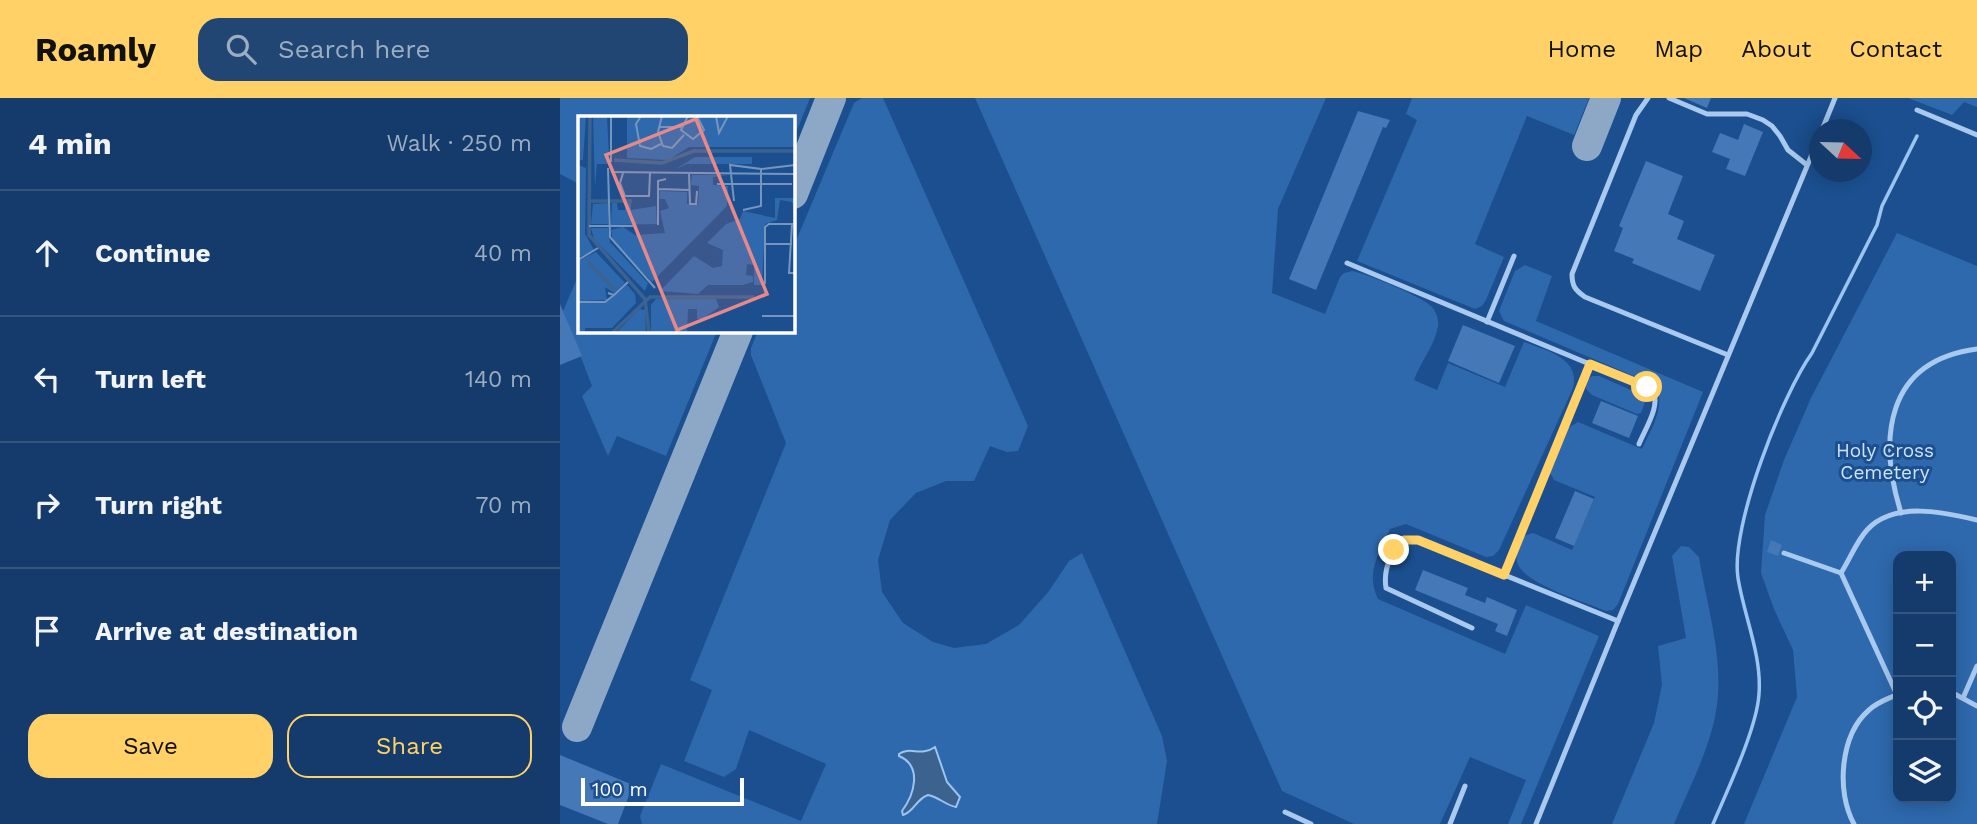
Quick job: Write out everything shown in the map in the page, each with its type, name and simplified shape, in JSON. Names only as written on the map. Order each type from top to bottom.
[{"type":"lane","points":[[1648,98],[1636,115],[1572,274],[1572,282],[1575,290],[1585,296],[1728,355]]},
{"type":"lane","points":[[1670,98],[1707,114],[1746,114],[1763,120],[1772,126],[1788,150],[1807,166]]},
{"type":"lane","points":[[1826,119],[1835,98]]},
{"type":"lane","points":[[1917,110],[1977,135]]},
{"type":"lane","points":[[1536,824],[1809,161]]},
{"type":"lane","points":[[1486,323],[1514,256]]},
{"type":"lane","points":[[1347,263],[1486,323],[1647,387],[1655,393],[1656,402],[1639,444]]},
{"type":"lane","points":[[1901,513],[1892,485],[1889,455],[1890,429],[1896,408],[1905,389],[1932,363],[1946,356],[1977,349]]},
{"type":"lane","points":[[1504,575],[1590,364]]},
{"type":"lane","points":[[1841,573],[1867,531],[1878,521],[1901,513],[1918,511],[1977,520]]},
{"type":"lane","points":[[1472,628],[1386,589],[1384,574],[1394,550],[1404,540],[1418,540],[1618,621]]},
{"type":"lane","points":[[1784,553],[1841,573],[1893,686]]},
{"type":"lane","points":[[1964,698],[1977,666]]},
{"type":"lane","points":[[1956,694],[1977,706]]},
{"type":"lane","points":[[1854,824],[1844,793],[1847,748],[1867,711],[1893,697]]},
{"type":"lane","points":[[1450,824],[1465,786]]},
{"type":"lane","points":[[1284,812],[1311,824]]},
{"type":"green space","points":[[560,98],[810,98],[794,138],[794,116],[578,116],[578,183],[560,174]]},
{"type":"green space","points":[[862,98],[883,98],[1028,426],[1018,451],[1007,452],[990,446],[974,481],[946,481],[916,493],[890,520],[878,560],[882,592],[903,623],[933,642],[954,648],[986,644],[1019,625],[1049,591],[1069,561],[1082,553],[1162,736],[1167,761],[1157,824],[642,824],[640,816],[661,764],[801,821],[826,764],[749,730],[736,769],[724,777],[684,761],[712,690],[690,680],[786,443],[751,355],[751,348],[758,332],[794,332],[794,246],[854,103]]},
{"type":"green space","points":[[975,98],[1326,98],[1278,209],[1272,293],[1325,314],[1340,277],[1352,271],[1370,276],[1425,302],[1436,313],[1438,326],[1414,380],[1437,390],[1448,363],[1505,387],[1524,342],[1551,352],[1567,362],[1572,369],[1573,388],[1499,550],[1493,556],[1486,557],[1406,524],[1390,529],[1373,572],[1374,590],[1378,599],[1505,654],[1526,605],[1599,636],[1521,824],[1508,824],[1526,780],[1470,757],[1440,824],[1354,824],[1282,791]]},
{"type":"green space","points":[[1412,98],[1589,98],[1574,135],[1527,116],[1475,244],[1504,257],[1486,300],[1482,306],[1475,309],[1357,261],[1417,120],[1406,114]]},
{"type":"green space","points":[[1908,98],[1977,98],[1977,107],[1964,102],[1952,115]]},
{"type":"green space","name":"Holy Cross Cemetery","points":[[1897,233],[1977,266],[1977,824],[1744,824],[1797,697],[1793,650],[1761,573],[1765,515],[1784,460],[1811,398]]},
{"type":"green space","points":[[1525,265],[1552,276],[1536,321],[1703,392],[1618,604],[1613,610],[1606,611],[1531,578],[1517,562],[1517,552],[1523,536],[1533,533],[1572,550],[1595,497],[1554,480],[1549,471],[1568,428],[1578,422],[1642,449],[1659,409],[1658,393],[1655,385],[1504,321],[1499,311],[1515,271]]},
{"type":"green space","points":[[578,276],[578,332],[717,332],[666,456],[617,436],[608,456],[582,396],[592,386],[563,311]]},
{"type":"green space","points":[[1592,376],[1599,376],[1640,394],[1645,402],[1641,413],[1637,414],[1592,395],[1586,389],[1586,381]]},
{"type":"green space","points":[[1681,546],[1689,547],[1699,557],[1714,634],[1718,693],[1713,727],[1674,824],[1612,824],[1654,723],[1662,685],[1658,646],[1686,638],[1672,556]]},
{"type":"shaded area","points":[[935,747],[947,782],[960,797],[956,807],[928,795],[903,815],[902,811],[913,789],[914,774],[907,761],[899,754]]},
{"type":"building","points":[[1684,98],[1711,98],[1707,108]]},
{"type":"building","points":[[1358,111],[1390,120],[1386,128],[1383,127],[1316,290],[1289,279]]},
{"type":"building","points":[[1744,124],[1763,132],[1745,176],[1726,169],[1730,159],[1712,152],[1720,133],[1738,140]]},
{"type":"building","points":[[1646,161],[1683,176],[1668,214],[1684,221],[1677,239],[1715,255],[1700,291],[1632,263],[1634,259],[1614,251],[1623,228],[1619,226]]},
{"type":"building","points":[[560,304],[582,356],[560,365]]},
{"type":"building","points":[[1463,325],[1515,346],[1499,383],[1448,361]]},
{"type":"building","points":[[1601,401],[1638,416],[1629,438],[1592,423]]},
{"type":"building","points":[[1575,491],[1594,499],[1574,546],[1555,538]]},
{"type":"building","points":[[1771,540],[1782,545],[1778,556],[1767,552]]},
{"type":"building","points":[[1423,570],[1468,588],[1465,595],[1485,603],[1487,597],[1517,610],[1507,636],[1495,631],[1498,624],[1415,590]]},
{"type":"building","points":[[560,755],[633,785],[618,824],[608,824],[560,805]]},
{"type":"waterway","points":[[1713,824],[1747,741],[1759,694],[1758,665],[1738,578],[1742,527],[1750,495],[1773,429],[1877,225],[1882,206],[1917,136]]},
{"type":"taxiway","points":[[794,191],[831,98]]},
{"type":"taxiway","points":[[1587,146],[1606,98]]},
{"type":"taxiway","points":[[577,727],[738,332]]},
{"type":"route","points":[[1394,550],[1404,540],[1418,540],[1504,575],[1590,364],[1647,387]]}]
